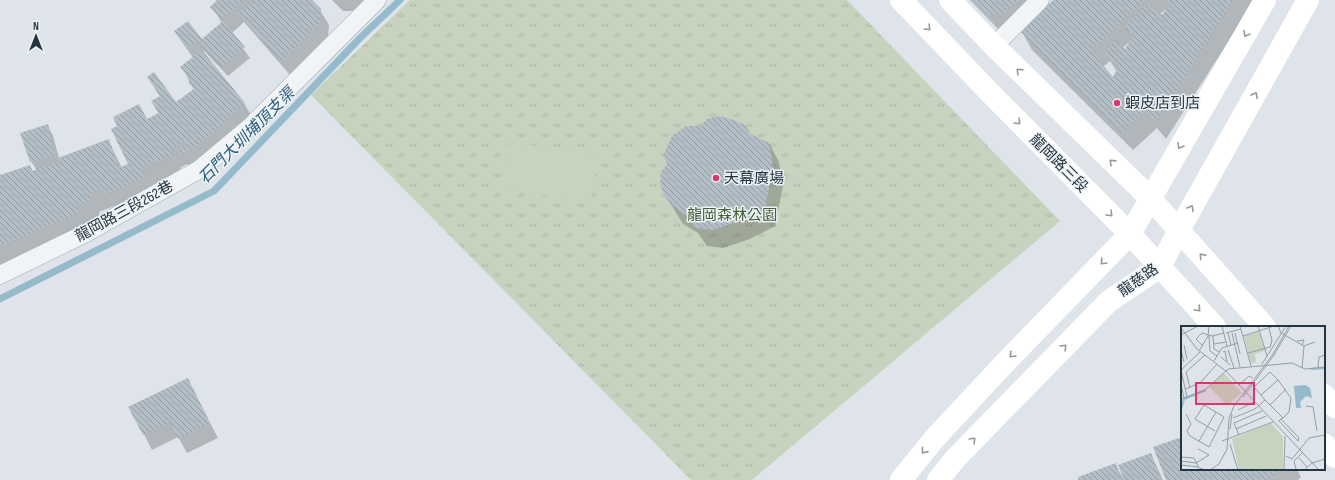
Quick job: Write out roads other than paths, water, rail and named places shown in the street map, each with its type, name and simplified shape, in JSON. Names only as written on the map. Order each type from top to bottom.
[{"type":"street","name":"龍岡路三段262巷","points":[[0,275],[86,233],[200,169],[249,128],[377,0]]},
{"type":"street","name":"龍岡路三段","points":[[901,0],[993,96],[1130,234],[1215,326]]},
{"type":"street","points":[[950,0],[994,46],[1150,198],[1264,326]]},
{"type":"street","points":[[994,46],[1040,0]]},
{"type":"street","points":[[901,480],[934,439],[991,377],[1130,234],[1266,0]]},
{"type":"street","name":"龍慈路","points":[[938,480],[955,459],[1109,301],[1160,267],[1179,230],[1308,0]]},
{"type":"street","points":[[1325,396],[1335,407]]},
{"type":"street","points":[[1325,445],[1335,457]]},
{"type":"waterway","name":"石門大圳埔頂支渠","points":[[0,299],[214,191],[360,38],[400,0]]},
{"type":"place","name":"蝦皮店到店","points":[[1117,103]]},
{"type":"place","name":"天幕廣場","points":[[716,178]]},
{"type":"park label","name":"龍岡森林公園","points":[[732,215]]}]
